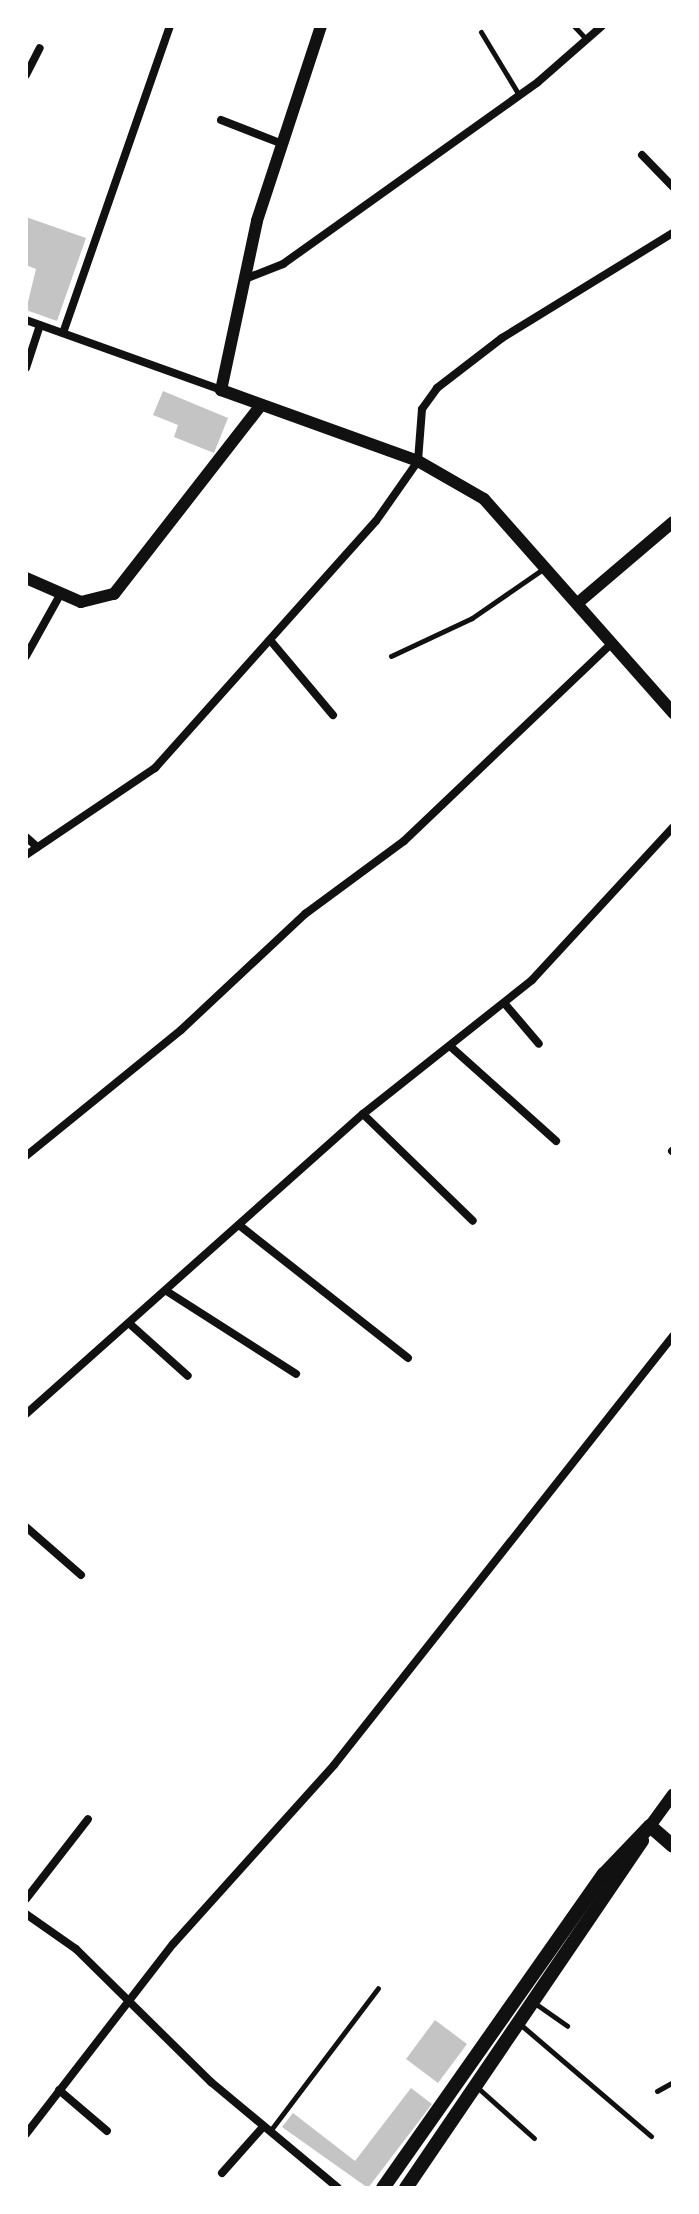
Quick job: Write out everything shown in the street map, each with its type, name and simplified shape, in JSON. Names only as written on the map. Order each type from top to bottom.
[{"type":"main road","points":[[650,1826],[673,1846]]},
{"type":"main road","points":[[383,2188],[604,1874],[650,1826]]},
{"type":"main road","points":[[406,2188],[619,1885],[650,1826]]},
{"type":"main road","points":[[604,1874],[619,1885]]},
{"type":"street","points":[[63,333],[170,26]]},
{"type":"street","points":[[221,390],[245,279],[280,143],[321,26]]},
{"type":"street","points":[[245,279],[283,264],[519,95],[602,26]]},
{"type":"street","points":[[26,75],[40,48]]},
{"type":"street","points":[[221,120],[280,143]]},
{"type":"street","points":[[642,155],[673,187]]},
{"type":"street","points":[[26,855],[155,768],[376,521],[418,461],[422,409],[437,388],[502,338],[673,233]]},
{"type":"street","points":[[26,320],[418,461],[484,499],[579,602],[673,713]]},
{"type":"street","points":[[26,368],[40,325]]},
{"type":"street","points":[[26,578],[60,595],[88,603],[119,590],[261,405]]},
{"type":"street","points":[[579,602],[673,522]]},
{"type":"street","points":[[26,656],[60,595]]},
{"type":"street","points":[[270,640],[333,715]]},
{"type":"street","points":[[26,1156],[181,1030],[305,914],[404,841],[612,643]]},
{"type":"street","points":[[26,1414],[131,1325],[363,1114],[505,1004],[673,827]]},
{"type":"street","points":[[26,837],[37,847]]},
{"type":"street","points":[[505,1004],[539,1044]]},
{"type":"street","points":[[451,1047],[556,1141]]},
{"type":"street","points":[[363,1114],[473,1221]]},
{"type":"street","points":[[239,1225],[408,1358]]},
{"type":"street","points":[[168,1292],[296,1374]]},
{"type":"street","points":[[131,1325],[188,1376]]},
{"type":"street","points":[[26,2134],[130,1998],[334,1765],[673,1336]]},
{"type":"street","points":[[26,1527],[81,1575]]},
{"type":"street","points":[[650,1826],[673,1794]]},
{"type":"street","points":[[26,1899],[88,1819]]},
{"type":"street","points":[[26,1914],[130,1998],[266,2129],[338,2188]]},
{"type":"street","points":[[59,2090],[107,2131]]},
{"type":"street","points":[[222,2173],[266,2129]]},
{"type":"lane","points":[[574,26],[587,40]]},
{"type":"lane","points":[[481,32],[519,95]]},
{"type":"lane","points":[[391,656],[472,618],[547,566]]},
{"type":"lane","points":[[266,2129],[378,1988]]},
{"type":"lane","points":[[536,2004],[567,2026]]},
{"type":"lane","points":[[521,2025],[651,2136]]},
{"type":"lane","points":[[657,2091],[673,2082]]},
{"type":"lane","points":[[477,2088],[534,2138]]},
{"type":"building","points":[[26,217],[86,238],[57,321],[26,310],[36,269],[26,265]]},
{"type":"building","points":[[163,391],[228,418],[214,453],[174,437],[178,425],[153,415]]},
{"type":"building","points":[[435,2020],[467,2044],[438,2083],[406,2059]]},
{"type":"building","points":[[411,2088],[432,2104],[368,2188],[282,2127],[293,2113],[355,2161]]}]
